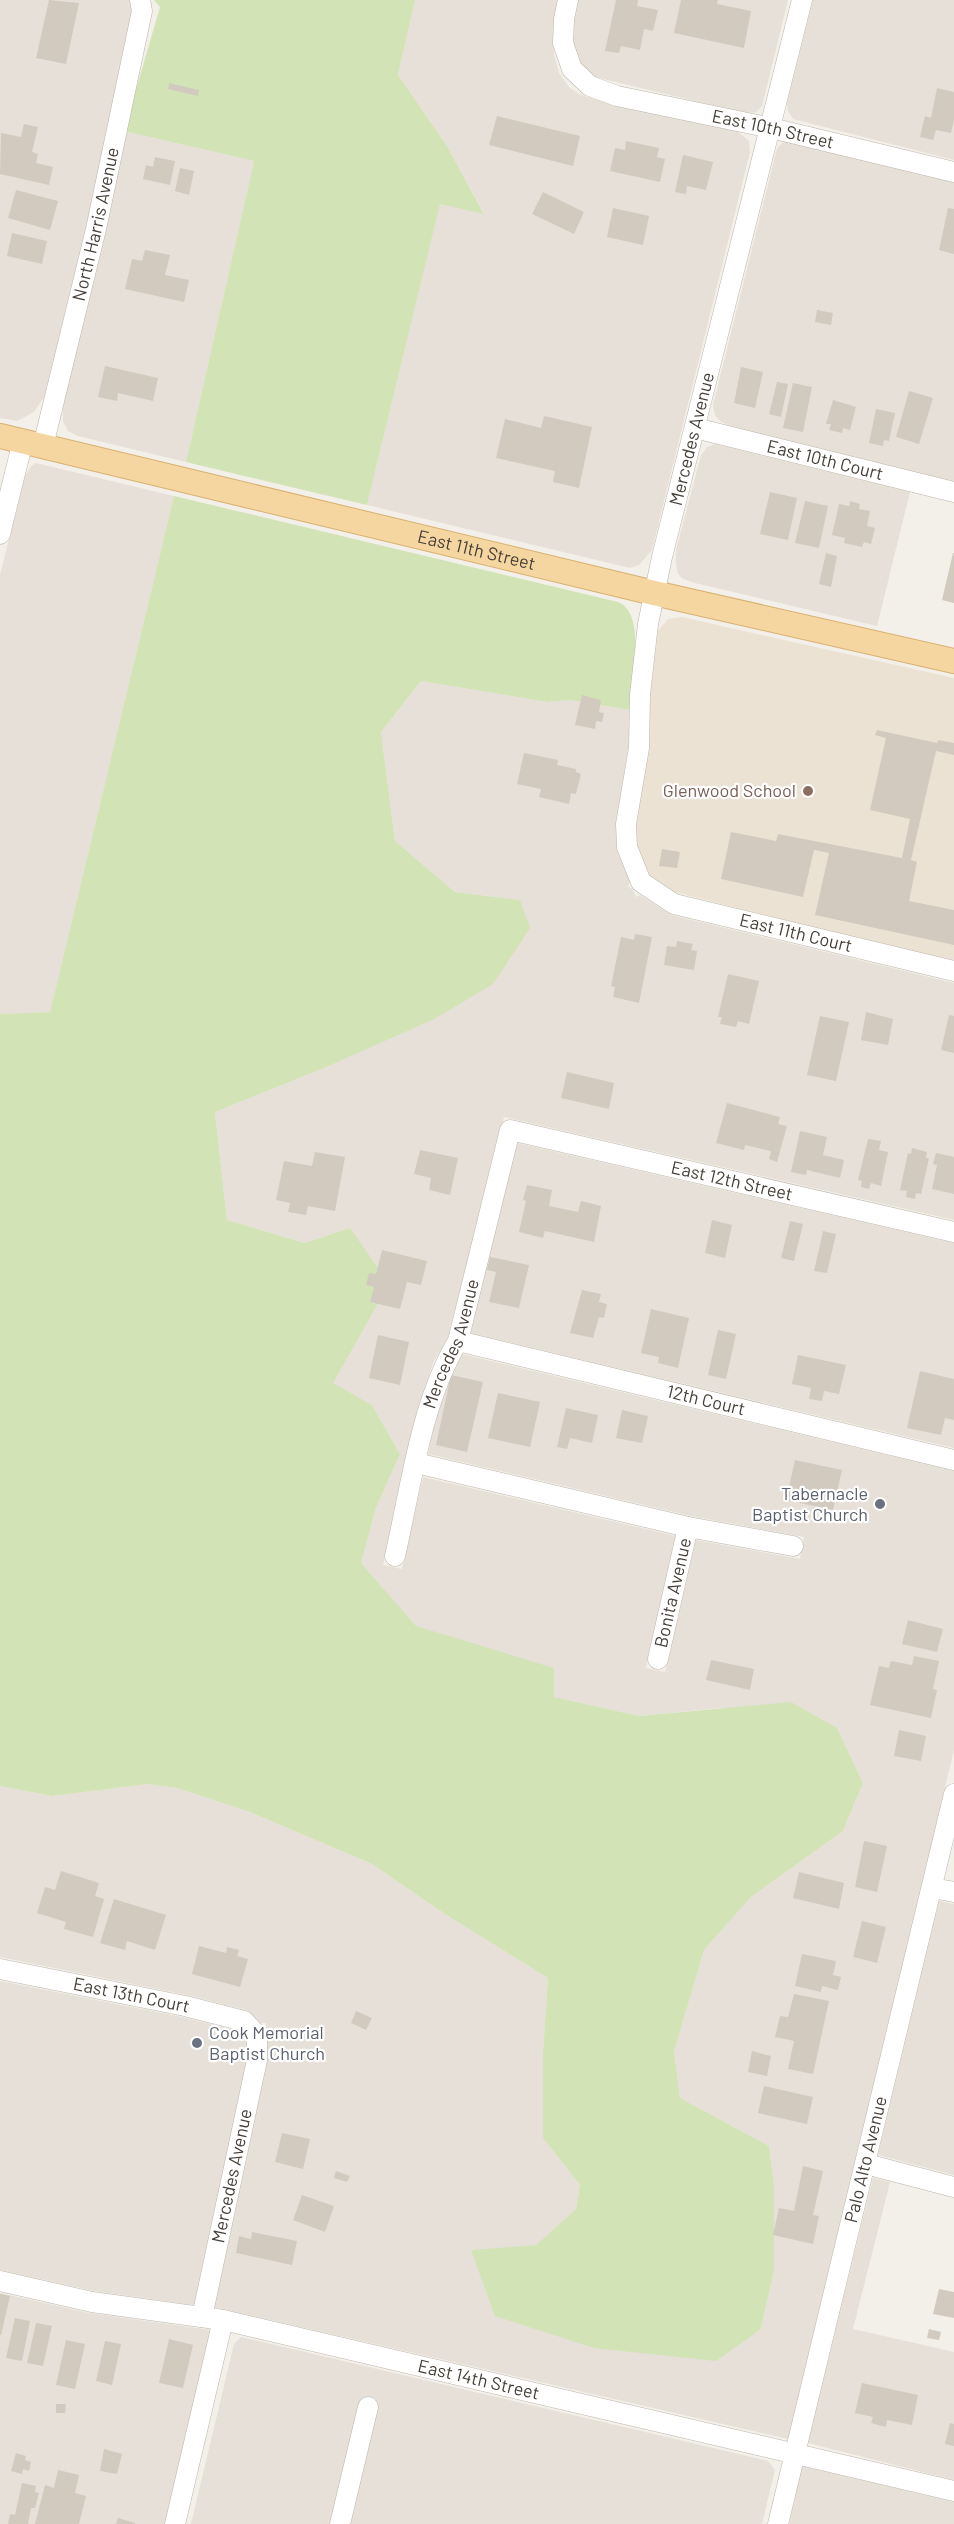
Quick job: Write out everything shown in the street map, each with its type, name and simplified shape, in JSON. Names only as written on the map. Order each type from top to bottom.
[{"type":"main road","name":"East 11th Street","points":[[22,441],[654,593],[954,661]]},
{"type":"street","name":"North Harris Avenue","points":[[0,534],[22,441],[96,229],[142,11],[141,0]]},
{"type":"street","name":"East 10th Street","points":[[568,0],[562,43],[572,69],[590,86],[617,96],[771,128],[954,172]]},
{"type":"street","name":"Mercedes Avenue","points":[[641,882],[627,847],[626,824],[639,748],[640,695],[654,593],[802,0]]},
{"type":"street","name":"East 10th Court","points":[[695,428],[954,492]]},
{"type":"street","name":"East 11th Court","points":[[641,882],[674,904],[954,971]]},
{"type":"street","name":"Mercedes Avenue","points":[[395,1556],[424,1422],[442,1367],[458,1341],[510,1130]]},
{"type":"street","name":"East 12th Street","points":[[510,1130],[954,1232]]},
{"type":"street","name":"12th Court","points":[[458,1341],[954,1460]]},
{"type":"street","points":[[416,1463],[688,1527],[793,1546]]},
{"type":"street","name":"Bonita Avenue","points":[[658,1659],[688,1527]]},
{"type":"street","name":"Palo Alto Avenue","points":[[778,2524],[954,1794]]},
{"type":"street","points":[[932,1888],[954,1893]]},
{"type":"street","name":"East 13th Court","points":[[0,1969],[184,2006],[244,2021],[256,2035]]},
{"type":"street","name":"Mercedes Avenue","points":[[202,2317],[257,2060],[256,2035]]},
{"type":"street","points":[[866,2164],[954,2187]]},
{"type":"street","name":"East 14th Street","points":[[0,2281],[92,2302],[223,2320],[954,2491]]},
{"type":"street","points":[[176,2524],[223,2320]]},
{"type":"street","points":[[340,2524],[368,2407]]},
{"type":"shaded area","points":[[0,0],[130,0],[132,11],[86,227],[44,397],[34,412],[17,421],[0,418]]},
{"type":"shaded area","points":[[415,0],[560,0],[553,40],[554,54],[559,73],[569,87],[593,99],[737,131],[749,141],[750,152],[652,550],[639,565],[630,568],[367,505],[440,203],[484,213],[447,146],[398,75]]},
{"type":"shaded area","points":[[576,0],[788,0],[762,106],[756,112],[745,113],[595,77],[573,57],[571,23]]},
{"type":"shaded area","points":[[813,0],[954,0],[954,160],[793,119],[788,111],[787,103]]},
{"type":"shaded area","points":[[124,131],[254,161],[186,462],[78,436],[68,431],[63,421],[63,405]]},
{"type":"shaded area","points":[[785,141],[954,182],[954,482],[732,427],[721,422],[715,415],[713,405],[776,152]]},
{"type":"shaded area","points":[[716,444],[910,492],[877,626],[695,583],[683,579],[678,574],[676,550],[701,455],[707,447]]},
{"type":"shaded area","points":[[36,463],[174,496],[50,1012],[0,1014],[0,575],[25,476],[31,466]]},
{"type":"shaded area","points":[[682,617],[954,678],[954,963],[667,890],[645,875],[633,843],[658,631],[668,619]]},
{"type":"shaded area","points":[[421,681],[547,702],[570,700],[630,710],[629,742],[616,825],[618,852],[630,882],[628,886],[636,897],[640,895],[671,915],[954,983],[954,1220],[504,1117],[448,1337],[433,1363],[415,1420],[383,1565],[402,1569],[423,1477],[676,1536],[646,1668],[665,1672],[696,1540],[800,1559],[804,1537],[691,1516],[428,1454],[434,1425],[451,1372],[462,1354],[954,1471],[954,1750],[788,2439],[214,2307],[267,2063],[267,2039],[270,2035],[266,2030],[266,2023],[261,2023],[246,2010],[187,1995],[0,1957],[0,1786],[52,1796],[148,1784],[177,1788],[250,1812],[372,1864],[445,1914],[548,1978],[543,2052],[543,2138],[580,2185],[576,2209],[536,2245],[471,2251],[761,2330],[774,2271],[774,2185],[769,2146],[680,2098],[674,2052],[704,1950],[751,1897],[843,1831],[863,1783],[837,1728],[720,1708],[639,1716],[553,1697],[553,1668],[416,1627],[361,1563],[376,1508],[400,1454],[372,1405],[332,1383],[350,1228],[305,1243],[227,1220],[215,1112],[370,1047],[520,900],[455,892],[395,841],[381,732]]},
{"type":"shaded area","points":[[517,1143],[954,1243],[954,1448],[470,1333]]},
{"type":"shaded area","points":[[939,1901],[954,1904],[954,2175],[878,2155]]},
{"type":"shaded area","points":[[0,1981],[182,2017],[238,2031],[247,2040],[247,2060],[194,2305],[94,2291],[0,2270]]},
{"type":"shaded area","points":[[873,2178],[890,2182],[853,2329],[954,2352],[954,2480],[808,2443]]},
{"type":"shaded area","points":[[0,2293],[89,2313],[211,2330],[165,2524],[0,2524]]},
{"type":"shaded area","points":[[241,2337],[768,2461],[775,2470],[762,2524],[191,2524],[234,2344]]},
{"type":"shaded area","points":[[802,2466],[954,2502],[954,2524],[789,2524]]},
{"type":"green space","points":[[154,0],[415,0],[398,75],[447,146],[484,214],[440,204],[367,505],[186,462],[254,161],[124,131],[160,7]]},
{"type":"green space","points":[[174,496],[618,602],[627,609],[633,620],[635,651],[630,710],[570,700],[547,702],[421,681],[381,732],[395,841],[455,892],[520,900],[530,928],[493,984],[434,1019],[324,1068],[215,1112],[227,1220],[305,1243],[350,1228],[389,1284],[333,1383],[372,1405],[400,1454],[376,1508],[361,1563],[416,1626],[554,1668],[554,1697],[639,1716],[791,1702],[837,1728],[863,1783],[843,1831],[751,1897],[704,1950],[674,2052],[680,2098],[769,2146],[774,2185],[774,2271],[761,2329],[716,2361],[594,2348],[495,2316],[471,2250],[536,2245],[576,2209],[580,2185],[543,2138],[543,2052],[548,1978],[445,1914],[372,1864],[250,1812],[177,1788],[148,1784],[52,1796],[0,1786],[0,1014],[50,1012]]},
{"type":"building","points":[[49,0],[79,3],[66,64],[36,58]]},
{"type":"building","points":[[616,0],[638,0],[637,6],[658,10],[653,31],[644,29],[640,50],[621,46],[619,53],[605,51]]},
{"type":"building","points":[[681,0],[718,0],[717,4],[751,11],[744,48],[674,33]]},
{"type":"building","points":[[169,83],[199,90],[198,96],[168,89]]},
{"type":"building","points":[[937,88],[954,92],[954,120],[951,133],[936,130],[933,140],[920,137],[925,116],[931,118]]},
{"type":"building","points":[[497,116],[580,136],[573,166],[489,145]]},
{"type":"building","points":[[24,124],[38,127],[32,152],[38,154],[36,163],[53,167],[49,185],[0,174],[1,133],[21,137]]},
{"type":"building","points":[[626,141],[659,148],[657,157],[665,159],[660,182],[610,171],[615,148],[625,150]]},
{"type":"building","points":[[683,155],[713,162],[706,190],[687,186],[686,194],[675,192]]},
{"type":"building","points":[[155,157],[175,161],[170,185],[143,179],[146,165],[153,167]]},
{"type":"building","points":[[180,168],[194,171],[189,195],[175,191]]},
{"type":"building","points":[[16,190],[58,201],[50,230],[8,218]]},
{"type":"building","points":[[543,192],[584,212],[574,234],[532,214]]},
{"type":"building","points":[[613,208],[649,216],[643,245],[607,237]]},
{"type":"building","points":[[948,208],[954,209],[954,254],[939,250]]},
{"type":"building","points":[[12,233],[47,241],[42,264],[7,256]]},
{"type":"building","points":[[145,250],[170,255],[165,275],[189,280],[184,302],[125,289],[132,259],[142,261]]},
{"type":"building","points":[[817,310],[833,313],[831,325],[815,322]]},
{"type":"building","points":[[105,366],[158,378],[153,401],[118,393],[117,401],[98,397]]},
{"type":"building","points":[[741,367],[763,372],[755,408],[734,403]]},
{"type":"building","points":[[777,382],[788,384],[781,417],[769,414]]},
{"type":"building","points":[[793,383],[812,387],[803,432],[783,428]]},
{"type":"building","points":[[909,391],[933,398],[919,444],[896,437]]},
{"type":"building","points":[[833,400],[856,407],[850,430],[843,428],[842,433],[829,430],[831,424],[826,424]]},
{"type":"building","points":[[876,409],[895,413],[889,441],[884,440],[883,446],[869,443]]},
{"type":"building","points":[[544,416],[592,427],[579,488],[553,482],[555,471],[496,458],[505,419],[541,428]]},
{"type":"building","points":[[770,492],[797,498],[788,540],[760,534]]},
{"type":"building","points":[[805,501],[828,506],[819,548],[795,543]]},
{"type":"building","points":[[850,501],[860,504],[859,509],[870,511],[867,526],[875,528],[871,544],[864,542],[862,547],[844,543],[845,538],[832,535],[839,504],[849,506]]},
{"type":"building","points":[[826,553],[837,556],[831,587],[819,584]]},
{"type":"building","points":[[954,553],[954,603],[942,600]]},
{"type":"building","points":[[582,695],[601,700],[599,712],[604,713],[602,722],[596,721],[595,729],[575,725]]},
{"type":"building","points":[[877,730],[937,743],[938,740],[954,743],[954,755],[936,751],[911,860],[917,862],[909,901],[954,910],[954,945],[815,915],[829,853],[814,850],[803,897],[721,879],[731,832],[776,841],[778,834],[902,858],[910,819],[870,810],[886,738],[875,735]]},
{"type":"building","points":[[524,753],[558,760],[557,765],[576,769],[576,772],[581,774],[576,794],[571,793],[569,804],[539,797],[541,789],[517,784]]},
{"type":"building","points":[[662,849],[680,852],[677,868],[659,866]]},
{"type":"building","points":[[635,934],[652,937],[639,1003],[613,997],[615,987],[611,986],[621,937],[634,940]]},
{"type":"building","points":[[677,941],[693,944],[691,950],[697,951],[694,970],[664,965],[667,946],[676,947]]},
{"type":"building","points":[[728,974],[759,981],[749,1024],[738,1021],[736,1027],[720,1024],[722,1017],[718,1017]]},
{"type":"building","points":[[866,1012],[893,1019],[888,1045],[861,1040]]},
{"type":"building","points":[[949,1015],[954,1016],[954,1053],[941,1050]]},
{"type":"building","points":[[820,1016],[849,1022],[836,1081],[807,1075]]},
{"type":"building","points":[[567,1072],[614,1083],[609,1109],[561,1098]]},
{"type":"building","points":[[727,1103],[780,1117],[778,1124],[787,1126],[777,1162],[769,1159],[771,1151],[745,1145],[744,1150],[716,1143]]},
{"type":"building","points":[[800,1131],[827,1137],[823,1155],[844,1160],[840,1178],[807,1170],[806,1175],[791,1172]]},
{"type":"building","points":[[868,1139],[881,1141],[879,1150],[888,1152],[881,1186],[871,1183],[869,1189],[861,1187],[862,1181],[858,1180]]},
{"type":"building","points":[[912,1148],[927,1152],[926,1158],[929,1158],[921,1194],[916,1193],[915,1199],[906,1197],[907,1191],[900,1190],[908,1153],[911,1154]]},
{"type":"building","points":[[420,1150],[458,1158],[450,1195],[429,1190],[431,1178],[414,1174]]},
{"type":"building","points":[[315,1152],[345,1157],[335,1211],[308,1206],[306,1215],[288,1212],[290,1203],[276,1200],[284,1161],[312,1166]]},
{"type":"building","points":[[936,1153],[954,1157],[954,1194],[932,1189],[937,1165],[933,1164]]},
{"type":"building","points":[[527,1185],[552,1190],[549,1206],[578,1212],[581,1201],[601,1206],[594,1242],[545,1231],[543,1238],[519,1232]]},
{"type":"building","points":[[712,1220],[732,1225],[725,1258],[705,1253]]},
{"type":"building","points":[[790,1221],[803,1224],[794,1261],[781,1258]]},
{"type":"building","points":[[823,1231],[836,1234],[827,1273],[814,1271]]},
{"type":"building","points":[[382,1250],[427,1261],[421,1285],[407,1282],[400,1309],[370,1302],[374,1287],[366,1285],[369,1273],[376,1274]]},
{"type":"building","points":[[490,1257],[529,1265],[519,1308],[489,1302],[496,1272],[487,1270]]},
{"type":"building","points":[[582,1290],[601,1294],[599,1302],[607,1304],[604,1318],[599,1317],[593,1338],[570,1333]]},
{"type":"building","points":[[651,1309],[689,1318],[678,1368],[658,1363],[659,1357],[641,1353]]},
{"type":"building","points":[[718,1330],[736,1334],[726,1379],[708,1375]]},
{"type":"building","points":[[378,1335],[409,1342],[400,1385],[369,1378]]},
{"type":"building","points":[[798,1355],[846,1365],[839,1394],[824,1391],[822,1401],[809,1399],[811,1388],[792,1384]]},
{"type":"building","points":[[920,1371],[954,1379],[954,1420],[945,1418],[941,1435],[907,1428]]},
{"type":"building","points":[[451,1375],[483,1382],[467,1452],[436,1445]]},
{"type":"building","points":[[498,1393],[540,1402],[530,1447],[488,1438]]},
{"type":"building","points":[[566,1408],[598,1415],[592,1443],[570,1438],[567,1449],[557,1447]]},
{"type":"building","points":[[622,1410],[648,1416],[642,1443],[616,1438]]},
{"type":"building","points":[[795,1460],[842,1470],[833,1510],[786,1500]]},
{"type":"building","points":[[908,1620],[943,1629],[937,1652],[902,1644]]},
{"type":"building","points":[[914,1656],[939,1661],[933,1689],[937,1690],[931,1718],[870,1705],[879,1666],[889,1668],[891,1661],[912,1665]]},
{"type":"building","points":[[711,1660],[754,1669],[750,1690],[706,1680]]},
{"type":"building","points":[[899,1730],[926,1736],[921,1761],[894,1756]]},
{"type":"building","points":[[864,1841],[887,1846],[877,1892],[855,1887]]},
{"type":"building","points":[[61,1871],[99,1883],[95,1896],[104,1899],[93,1937],[64,1929],[66,1922],[37,1913],[45,1887],[55,1890]]},
{"type":"building","points":[[799,1872],[844,1883],[839,1909],[793,1898]]},
{"type":"building","points":[[114,1899],[166,1915],[155,1950],[127,1941],[125,1950],[100,1943]]},
{"type":"building","points":[[862,1921],[886,1927],[877,1963],[853,1957]]},
{"type":"building","points":[[199,1946],[226,1953],[227,1947],[239,1950],[237,1956],[248,1959],[240,1987],[192,1974]]},
{"type":"building","points":[[802,1954],[836,1961],[833,1975],[841,1977],[838,1990],[822,1986],[821,1992],[795,1986]]},
{"type":"building","points":[[794,1994],[829,2001],[813,2074],[788,2069],[794,2041],[775,2037],[780,2016],[788,2017]]},
{"type":"building","points":[[356,2011],[372,2018],[366,2030],[351,2023]]},
{"type":"building","points":[[752,2051],[771,2056],[767,2076],[748,2072]]},
{"type":"building","points":[[764,2086],[813,2097],[807,2124],[758,2113]]},
{"type":"building","points":[[282,2133],[310,2139],[303,2169],[275,2162]]},
{"type":"building","points":[[803,2166],[823,2171],[813,2215],[819,2216],[813,2244],[773,2235],[779,2208],[794,2211]]},
{"type":"building","points":[[336,2171],[350,2176],[347,2182],[334,2178]]},
{"type":"building","points":[[302,2195],[334,2206],[325,2232],[293,2220]]},
{"type":"building","points":[[252,2232],[297,2241],[292,2265],[236,2253],[239,2236],[251,2239]]},
{"type":"building","points":[[939,2289],[954,2292],[954,2318],[933,2314]]},
{"type":"building","points":[[0,2294],[10,2296],[1,2335],[0,2335]]},
{"type":"building","points":[[15,2318],[30,2321],[22,2361],[6,2358]]},
{"type":"building","points":[[36,2323],[52,2326],[43,2366],[27,2363]]},
{"type":"building","points":[[929,2329],[941,2332],[939,2340],[927,2338]]},
{"type":"building","points":[[169,2339],[193,2345],[183,2388],[159,2383]]},
{"type":"building","points":[[66,2340],[85,2344],[75,2389],[56,2385]]},
{"type":"building","points":[[105,2341],[121,2344],[112,2385],[96,2381]]},
{"type":"building","points":[[862,2383],[918,2395],[912,2425],[887,2420],[886,2427],[871,2423],[873,2417],[855,2413]]},
{"type":"building","points":[[56,2404],[66,2404],[65,2413],[56,2413]]},
{"type":"building","points":[[950,2423],[954,2424],[954,2446],[945,2444]]},
{"type":"building","points":[[104,2449],[122,2454],[117,2474],[100,2471]]},
{"type":"building","points":[[16,2453],[26,2456],[25,2460],[31,2462],[29,2471],[23,2469],[22,2474],[11,2471]]},
{"type":"building","points":[[58,2470],[79,2475],[75,2493],[86,2496],[79,2524],[35,2524],[45,2485],[54,2488]]},
{"type":"building","points":[[22,2483],[36,2486],[35,2492],[39,2493],[35,2508],[31,2508],[28,2524],[8,2524],[10,2514],[15,2515]]},
{"type":"building","points":[[118,2518],[135,2523],[135,2524],[116,2524]]},
{"type":"place","name":"Glenwood School","points":[[808,791]]},
{"type":"place","name":"Tabernacle Baptist Church","points":[[880,1504]]},
{"type":"place","name":"Cook Memorial Baptist Church","points":[[197,2043]]}]
